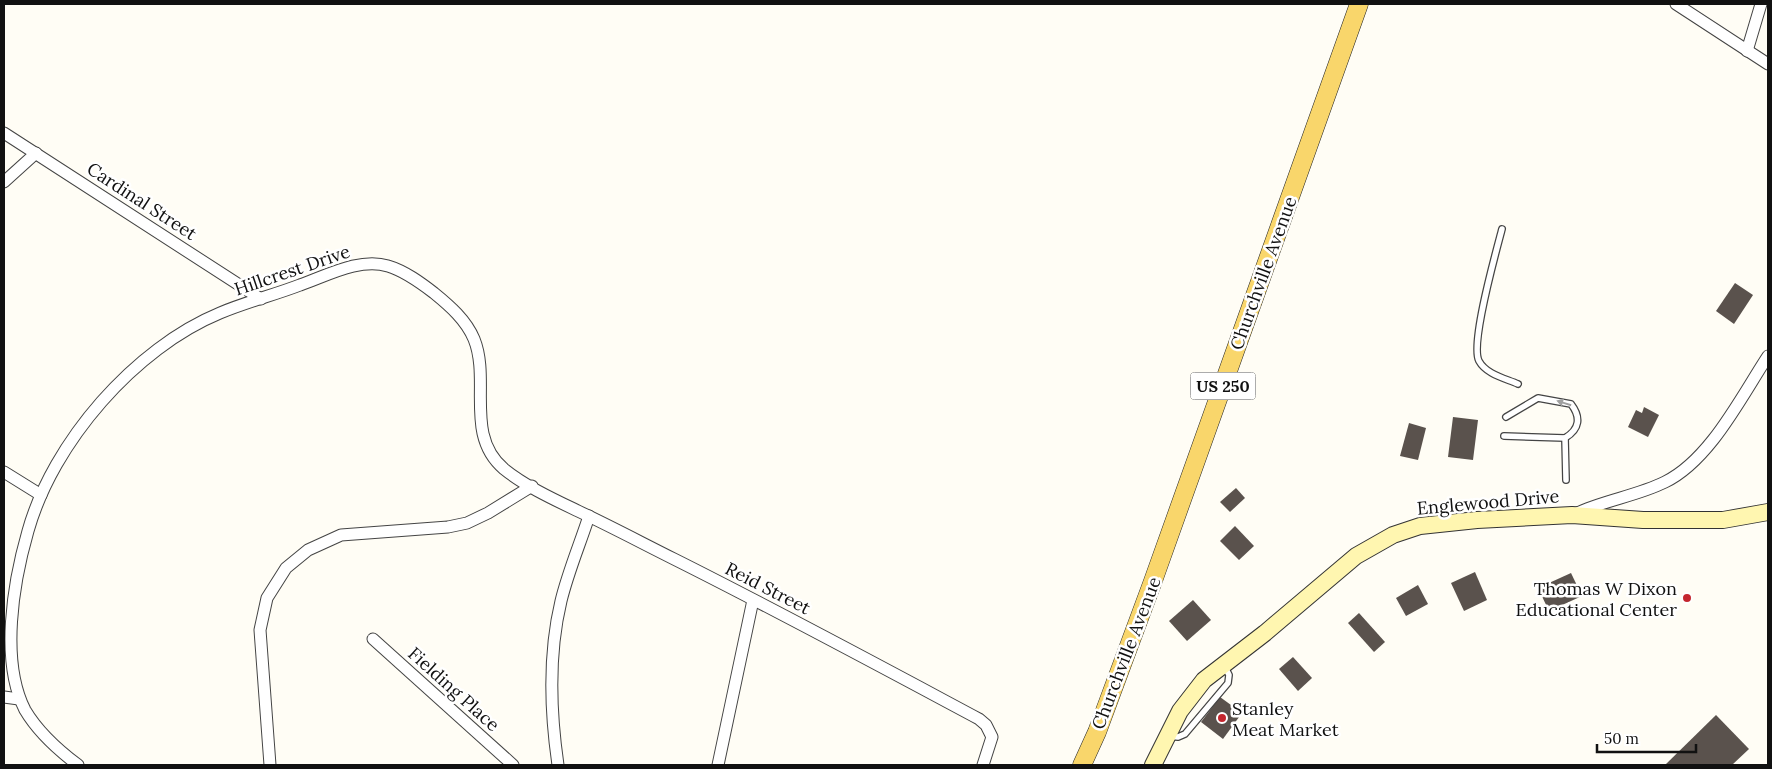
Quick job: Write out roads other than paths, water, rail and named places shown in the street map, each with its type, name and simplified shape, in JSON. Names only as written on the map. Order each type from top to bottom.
[{"type":"main road","name":"Churchville Avenue","points":[[1082,765],[1097,732],[1153,582],[1358,4]]},
{"type":"street","points":[[1676,4],[1768,64]]},
{"type":"street","points":[[1747,51],[1761,4]]},
{"type":"street","name":"Cardinal Street","points":[[4,133],[261,299]]},
{"type":"street","points":[[4,182],[36,153]]},
{"type":"street","name":"Hillcrest Drive","points":[[78,765],[40,730],[25,711],[19,698],[10,655],[10,612],[27,535],[41,495],[58,463],[87,420],[132,371],[165,346],[203,322],[221,313],[366,264],[392,267],[427,288],[461,318],[474,340],[480,366],[480,417],[484,438],[491,453],[508,472],[532,486]]},
{"type":"street","name":"Englewood Drive","points":[[1153,765],[1188,699],[1204,680],[1223,663],[1265,633],[1356,556],[1388,537],[1411,529],[1444,523],[1572,516],[1597,503],[1662,483],[1690,466],[1716,433],[1768,356]]},
{"type":"street","points":[[4,472],[41,495]]},
{"type":"street","points":[[270,765],[260,630],[267,598],[286,568],[308,550],[342,535],[448,527],[467,523],[488,514],[532,486]]},
{"type":"street","name":"Reid Street","points":[[532,486],[979,719],[986,725],[992,737],[983,765]]},
{"type":"street","points":[[1572,516],[1643,520],[1687,520],[1743,518],[1768,512]]},
{"type":"street","points":[[558,765],[551,691],[555,633],[564,589],[589,516]]},
{"type":"street","points":[[718,765],[753,600]]},
{"type":"street","name":"Fielding Place","points":[[373,639],[513,765]]},
{"type":"street","points":[[4,697],[19,698]]},
{"type":"lane","points":[[1502,229],[1480,324],[1478,359],[1486,370],[1518,384]]},
{"type":"lane","points":[[1504,436],[1565,438],[1573,433],[1578,424],[1578,414],[1571,404],[1538,398],[1506,417]]},
{"type":"lane","points":[[1565,438],[1566,480]]},
{"type":"place","name":"Thomas W Dixon Educational Center","points":[[1687,598]]},
{"type":"place","name":"Stanley Meat Market","points":[[1222,718]]}]
